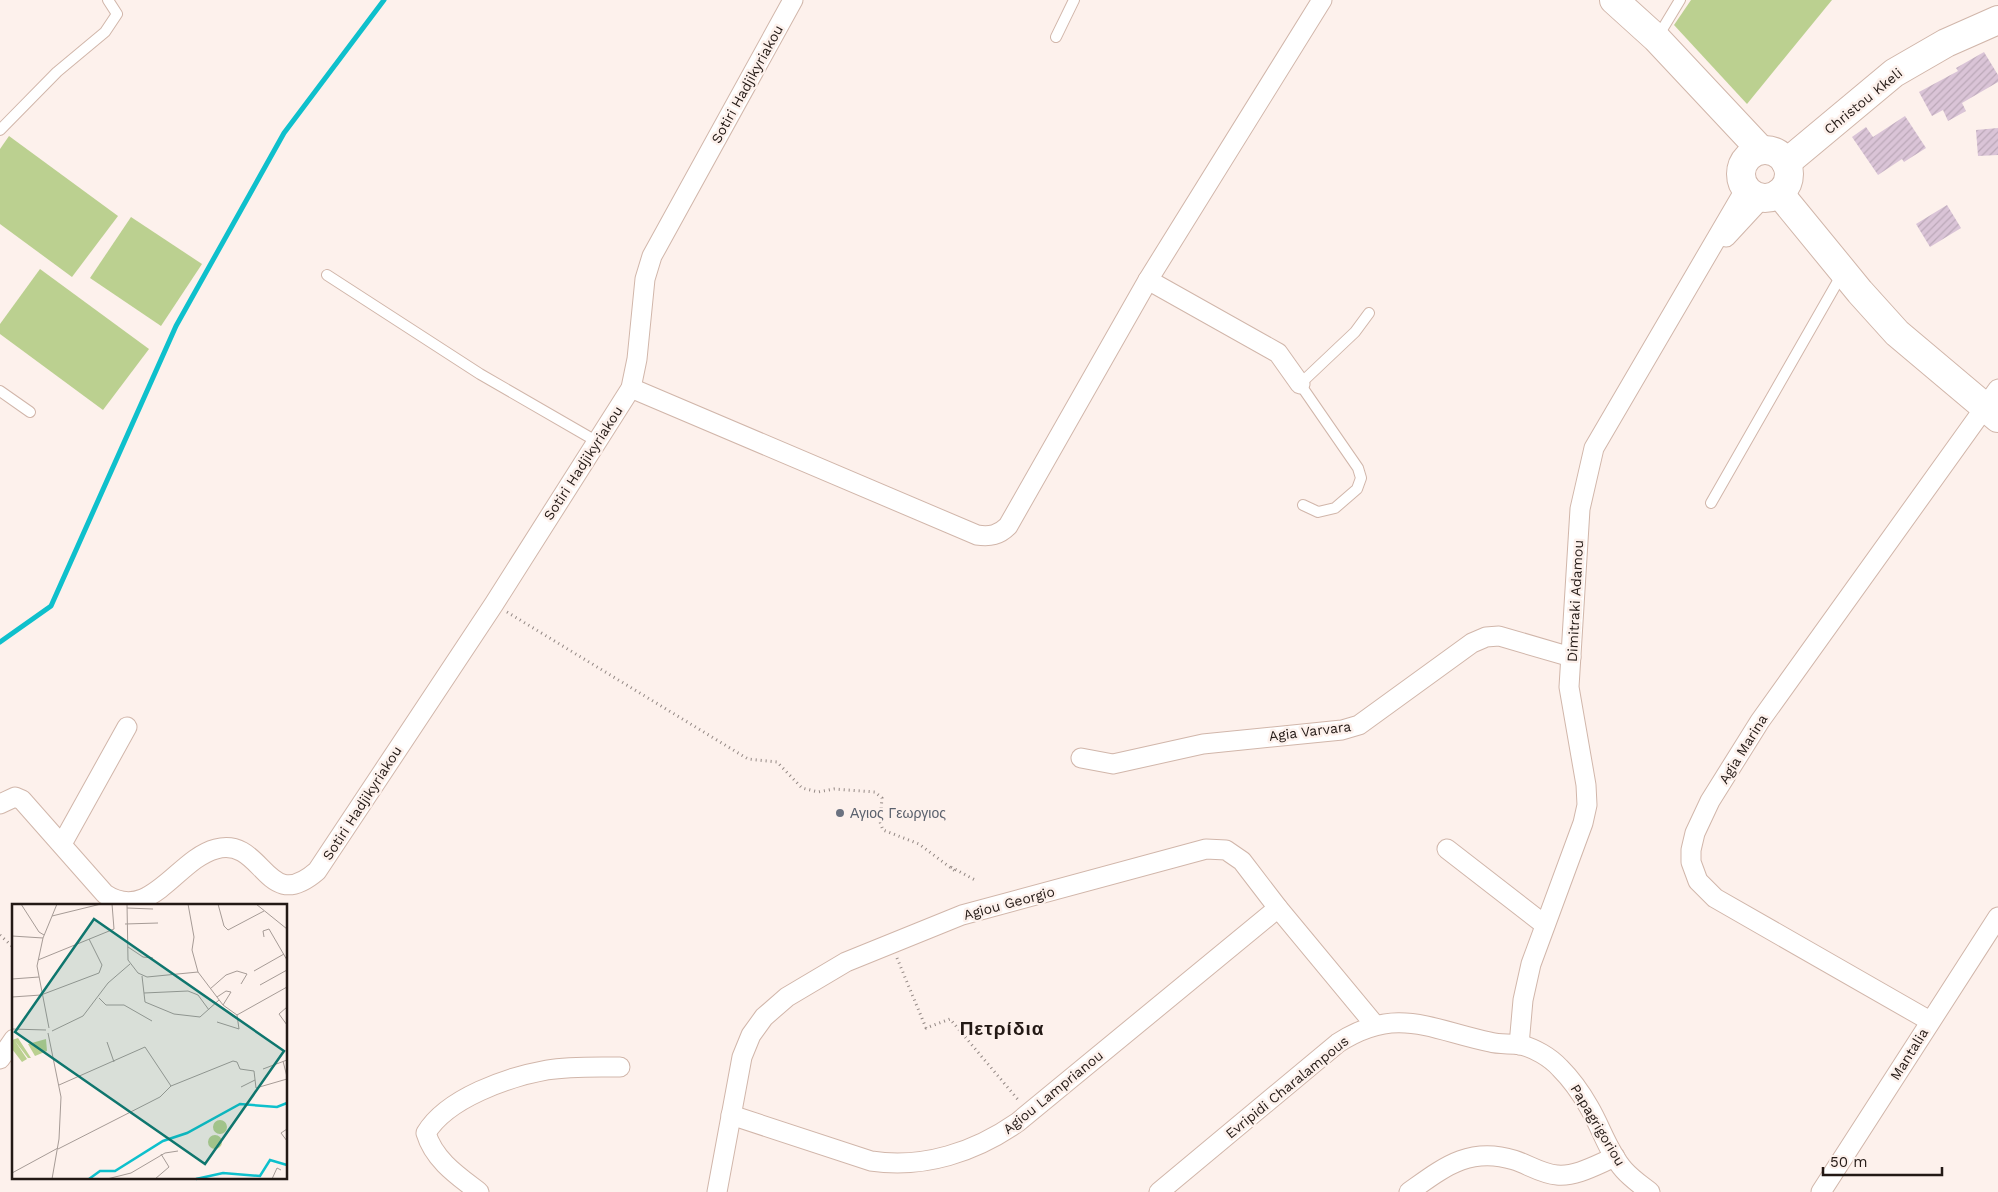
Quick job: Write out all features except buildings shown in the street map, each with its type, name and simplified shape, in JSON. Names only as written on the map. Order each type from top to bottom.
[{"type":"main road","points":[[1614,0],[1656,38],[1697,83],[1765,173],[1897,333],[1993,404]]},
{"type":"main road","name":"Christou Kkeli","points":[[1765,173],[1894,73],[1946,43],[1998,20]]},
{"type":"street","name":"Sotiri Hadjikyriakou","points":[[62,844],[105,894],[114,900],[126,902],[137,902],[149,896],[200,856],[210,850],[223,847],[236,848],[246,853],[272,879],[281,885],[293,886],[305,882],[317,871],[494,604],[631,388],[638,359],[645,278],[652,256],[793,0]]},
{"type":"street","points":[[631,388],[977,536],[988,536],[1003,531],[1008,526],[1148,280],[1322,0]]},
{"type":"street","name":"Dimitraki Adamou","points":[[1520,1045],[1526,981],[1583,823],[1587,805],[1586,785],[1569,687],[1580,509],[1594,448],[1703,262],[1765,173]]},
{"type":"street","points":[[1148,280],[1278,353],[1300,384]]},
{"type":"street","name":"Agia Marina","points":[[1930,1021],[1715,898],[1698,882],[1691,862],[1691,850],[1695,833],[1710,801],[1760,721],[1993,404]]},
{"type":"street","name":"Agia Varvara","points":[[1081,758],[1113,764],[1203,744],[1342,730],[1359,725],[1472,643],[1486,637],[1499,636],[1572,657]]},
{"type":"street","points":[[0,804],[15,797],[22,800],[62,844],[126,727]]},
{"type":"street","name":"Agiou Georgio","points":[[717,1192],[742,1057],[751,1035],[764,1017],[787,997],[846,962],[962,915],[1206,849],[1226,850],[1242,861],[1278,908],[1375,1025]]},
{"type":"street","points":[[1447,849],[1545,925]]},
{"type":"street","name":"Agiou Lamprianou","points":[[731,1115],[871,1161],[890,1164],[916,1163],[975,1147],[999,1135],[1029,1113],[1278,908]]},
{"type":"street","name":"Mantalia","points":[[1821,1192],[1998,917]]},
{"type":"street","name":"Evripidi Charalampous","points":[[1159,1192],[1338,1042],[1352,1034],[1375,1025],[1404,1022],[1419,1024],[1492,1043],[1520,1045]]},
{"type":"street","points":[[0,1059],[12,1042]]},
{"type":"street","name":"Papagrigoriou","points":[[1520,1045],[1534,1050],[1558,1066],[1576,1086],[1615,1157],[1624,1169],[1650,1192]]},
{"type":"street","points":[[479,1192],[450,1169],[429,1143],[426,1133],[442,1114],[475,1093],[512,1078],[547,1070],[584,1066],[620,1067]]},
{"type":"street","points":[[1409,1192],[1443,1168],[1466,1158],[1487,1155],[1512,1159],[1557,1175],[1576,1172],[1615,1157]]},
{"type":"lane","points":[[0,130],[57,72],[105,32],[117,14],[108,0]]},
{"type":"lane","points":[[1056,37],[1074,0]]},
{"type":"lane","points":[[1656,38],[1680,0]]},
{"type":"lane","points":[[1711,503],[1842,268]]},
{"type":"lane","points":[[327,275],[480,374],[596,441]]},
{"type":"lane","points":[[1303,505],[1318,512],[1335,508],[1357,489],[1361,478],[1358,468],[1300,384],[1355,332],[1369,313]]},
{"type":"lane","points":[[0,391],[30,412]]},
{"type":"path","points":[[494,604],[748,759],[777,762],[802,788],[818,792],[834,789],[874,792],[882,798],[880,822],[883,830],[919,844],[955,872]]},
{"type":"path","points":[[949,866],[956,868],[977,881]]},
{"type":"path","points":[[0,935],[12,946]]},
{"type":"path","points":[[891,944],[926,1028],[950,1019],[1029,1113]]},
{"type":"green space","points":[[1691,0],[1832,0],[1747,104],[1674,25]]},
{"type":"green space","points":[[9,136],[118,216],[72,277],[0,224],[0,149]]},
{"type":"green space","points":[[131,217],[202,264],[161,326],[90,278]]},
{"type":"green space","points":[[40,269],[149,349],[103,410],[0,334],[0,324]]},
{"type":"waterway","points":[[0,642],[51,606],[176,326],[284,133],[384,0]]},
{"type":"place","name":"Αγιος Γεωργιος","points":[[840,813]]},
{"type":"district","name":"Πετρίδια","points":[[1002,1028]]}]
